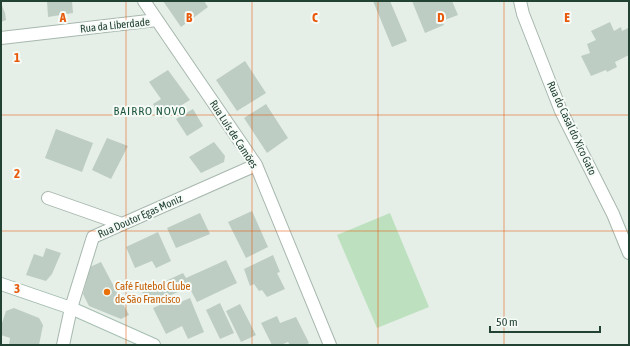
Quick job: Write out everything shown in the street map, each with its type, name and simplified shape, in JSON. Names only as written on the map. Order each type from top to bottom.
[{"type":"street","name":"Rua Luís de Camões","points":[[144,1],[256,165],[330,345]]},
{"type":"street","name":"Rua do Casal do Xico Gato","points":[[520,1],[523,14],[561,111],[613,214],[629,253]]},
{"type":"street","name":"Rua da Liberdade","points":[[1,38],[157,20]]},
{"type":"street","name":"Rua Doutor Egas Moniz","points":[[63,345],[71,308],[93,237],[256,165]]},
{"type":"street","points":[[48,198],[122,224]]},
{"type":"street","points":[[1,284],[71,308],[154,345]]},
{"type":"green space","points":[[390,213],[429,307],[377,328],[337,235]]},
{"type":"building","points":[[47,1],[72,1],[73,13],[48,17]]},
{"type":"building","points":[[163,1],[204,1],[208,7],[181,27]]},
{"type":"building","points":[[373,1],[390,1],[407,41],[392,47]]},
{"type":"building","points":[[412,1],[452,1],[458,15],[442,21],[444,25],[425,33]]},
{"type":"building","points":[[1,3],[6,20],[1,22]]},
{"type":"building","points":[[610,22],[614,31],[621,27],[622,31],[628,28],[629,55],[615,62],[617,67],[607,72],[606,70],[591,76],[581,56],[590,53],[587,44],[596,40],[591,31]]},
{"type":"building","points":[[245,61],[266,93],[237,111],[216,80]]},
{"type":"building","points":[[168,70],[190,100],[161,118],[153,104],[161,99],[149,82]]},
{"type":"building","points":[[266,104],[288,138],[267,153],[244,118]]},
{"type":"building","points":[[193,109],[203,126],[187,136],[176,119]]},
{"type":"building","points":[[56,129],[93,143],[82,172],[45,158]]},
{"type":"building","points":[[107,138],[128,146],[111,179],[92,170]]},
{"type":"building","points":[[214,142],[225,156],[224,162],[201,173],[189,157]]},
{"type":"building","points":[[252,211],[268,247],[246,258],[228,222]]},
{"type":"building","points":[[200,213],[210,234],[176,248],[167,228]]},
{"type":"building","points":[[158,232],[171,261],[156,268],[152,261],[135,268],[126,247]]},
{"type":"building","points":[[46,248],[61,253],[52,274],[46,281],[26,275],[34,254],[43,257]]},
{"type":"building","points":[[273,255],[280,272],[277,273],[285,289],[267,297],[262,290],[259,291],[254,284],[250,286],[244,269]]},
{"type":"building","points":[[226,260],[237,283],[197,302],[189,287],[169,296],[168,295],[147,302],[142,292],[183,273],[186,278]]},
{"type":"building","points":[[101,262],[129,315],[121,319],[89,306],[83,294],[90,267]]},
{"type":"building","points":[[190,298],[204,332],[188,339],[182,326],[166,334],[153,308],[171,300],[174,305]]},
{"type":"building","points":[[220,303],[234,333],[220,339],[206,310]]},
{"type":"building","points":[[240,304],[256,335],[241,342],[226,311]]},
{"type":"building","points":[[14,308],[39,318],[43,325],[39,345],[9,345],[10,338],[1,335],[1,326],[6,311]]},
{"type":"building","points":[[277,316],[280,323],[296,317],[309,343],[305,345],[290,345],[288,342],[281,345],[272,345],[261,323]]},
{"type":"place","name":"Café Futebol Clube de São Francisco","points":[[107,292]]},
{"type":"district","name":"BAIRRO NOVO","points":[[150,111]]}]
